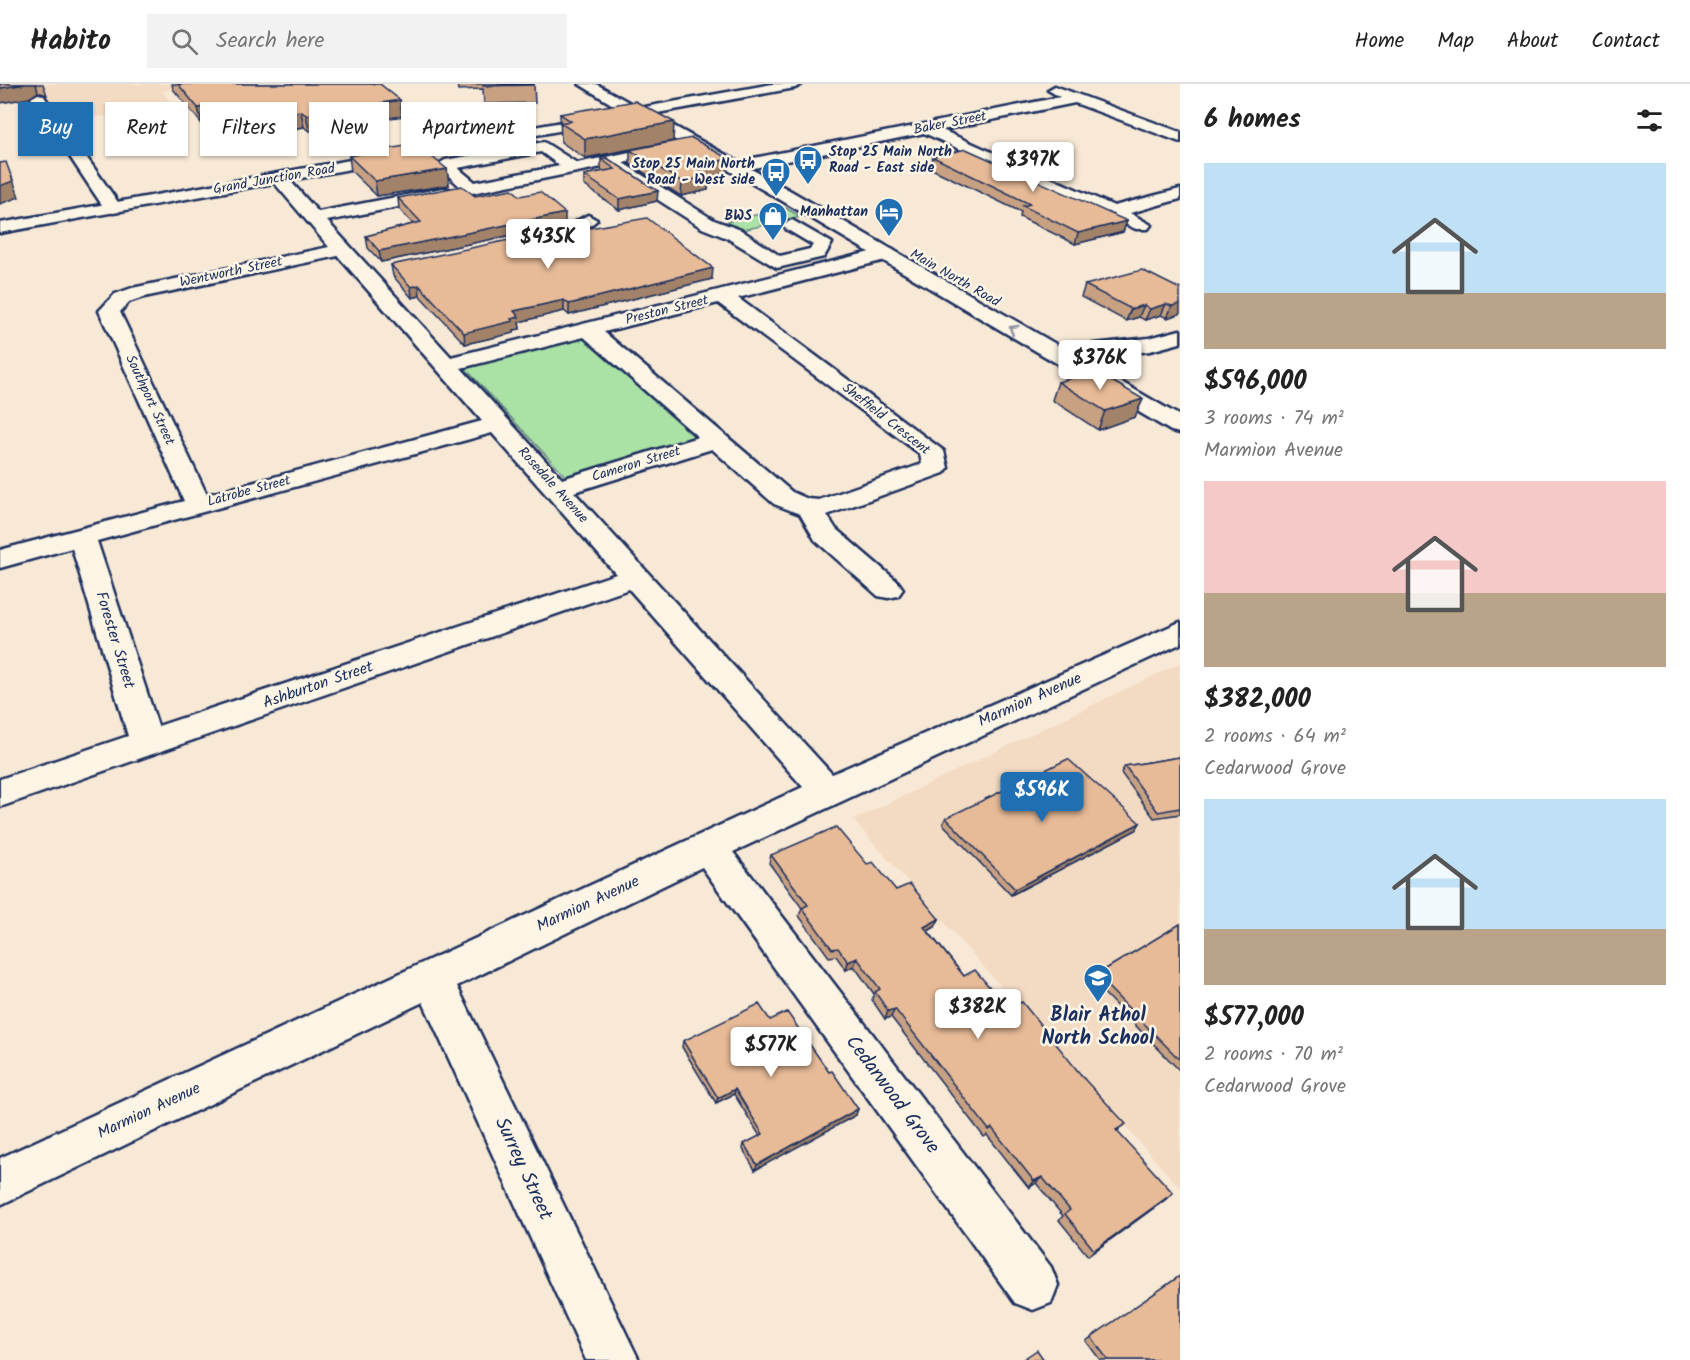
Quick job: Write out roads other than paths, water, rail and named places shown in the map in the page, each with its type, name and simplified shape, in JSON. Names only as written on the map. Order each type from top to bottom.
[{"type":"main road","name":"Grand Junction Road","points":[[0,228],[111,204],[275,174],[646,100],[743,84]]},
{"type":"main road","name":"Grand Junction Road","points":[[536,128],[646,100],[795,84]]},
{"type":"main road","points":[[1040,84],[1180,137]]},
{"type":"main road","points":[[565,116],[589,105],[592,87],[646,100]]},
{"type":"main road","points":[[697,87],[722,88]]},
{"type":"main road","points":[[38,98],[111,204]]},
{"type":"main road","name":"Baker Street","points":[[754,163],[1076,98]]},
{"type":"main road","name":"Main North Road","points":[[646,100],[696,144],[823,218],[895,251]]},
{"type":"main road","name":"Main North Road","points":[[646,100],[754,163],[895,251],[1074,355],[1180,426]]},
{"type":"main road","points":[[925,128],[1142,225]]},
{"type":"main road","points":[[525,177],[537,187],[696,144]]},
{"type":"main road","points":[[536,148],[544,147],[574,168]]},
{"type":"main road","name":"Grand Junction Road","points":[[275,174],[401,154]]},
{"type":"main road","points":[[494,156],[445,165],[465,182],[617,165],[708,224],[739,237],[777,262],[817,253],[839,266]]},
{"type":"main road","points":[[314,218],[558,157]]},
{"type":"main road","name":"Rosedale Avenue","points":[[275,174],[342,249],[376,271],[448,365],[498,424],[827,791]]},
{"type":"main road","points":[[1112,212],[1180,194]]},
{"type":"main road","name":"Grand Junction Road","points":[[0,220],[111,204]]},
{"type":"main road","points":[[739,237],[823,218]]},
{"type":"main road","points":[[514,236],[546,236],[573,230],[588,220]]},
{"type":"main road","points":[[779,228],[823,243],[817,253]]},
{"type":"main road","name":"Wentworth Street","points":[[122,298],[139,292],[342,249]]},
{"type":"main road","name":"Preston Street","points":[[448,365],[895,251]]},
{"type":"main road","name":"Sheffield Crescent","points":[[722,296],[932,451],[936,460],[935,468],[821,508],[809,507]]},
{"type":"main road","name":"Southport Street","points":[[122,298],[109,311],[199,505]]},
{"type":"main road","points":[[588,330],[783,498],[809,507],[825,534],[888,589]]},
{"type":"main road","points":[[1074,355],[1150,344],[1180,336]]},
{"type":"main road","name":"Main North Road","points":[[1074,355],[1180,405]]},
{"type":"main road","name":"Latrobe Street","points":[[0,559],[498,424]]},
{"type":"main road","name":"Cameron Street","points":[[556,489],[716,440]]},
{"type":"main road","name":"Forester Street","points":[[82,536],[147,743]]},
{"type":"main road","name":"Ashburton Street","points":[[0,793],[635,577]]},
{"type":"main road","name":"Marmion Avenue","points":[[0,1182],[827,791],[1180,632]]},
{"type":"main road","name":"Cedarwood Grove","points":[[708,847],[1033,1285]]},
{"type":"main road","name":"Surrey Street","points":[[432,977],[614,1360]]},
{"type":"place","name":"Stop 25 Main North Road - East side","points":[[808,186]]},
{"type":"place","name":"Stop 25 Main North Road - West side","points":[[776,198]]},
{"type":"place","name":"Manhattan","points":[[889,238]]},
{"type":"place","name":"BWS","points":[[773,242]]},
{"type":"place","name":"Blair Athol North School","points":[[1098,1004]]}]
